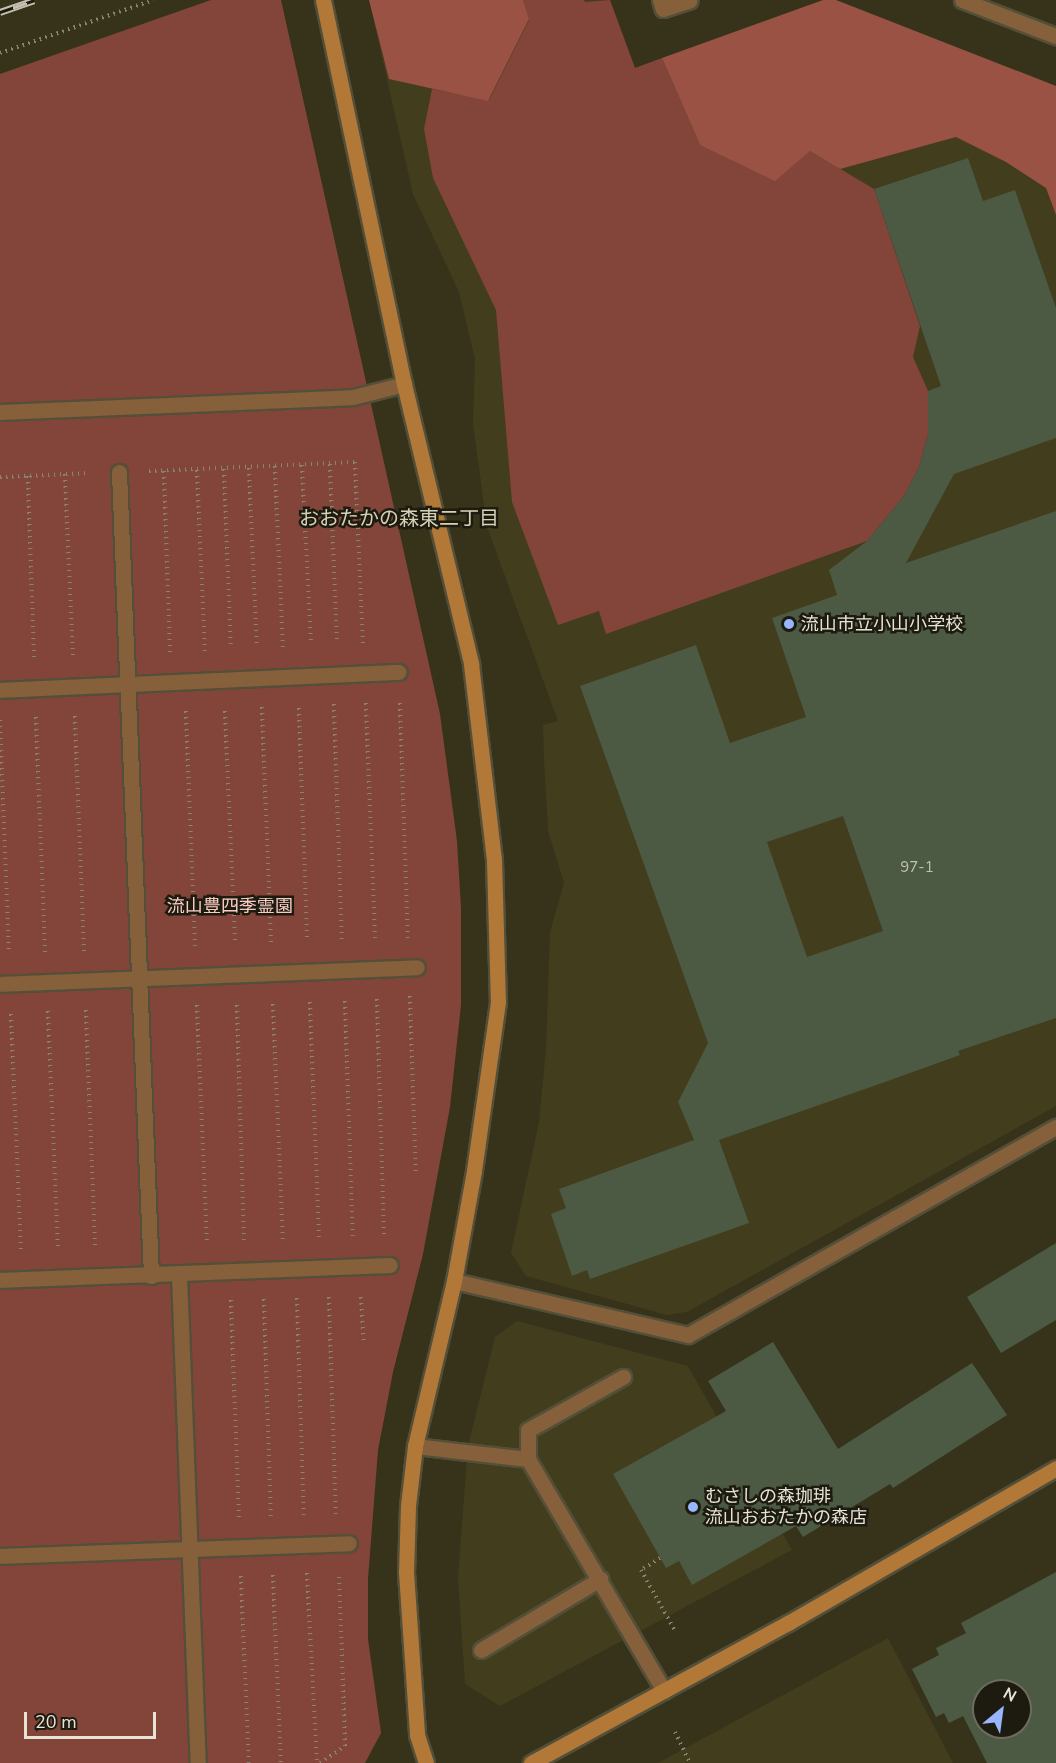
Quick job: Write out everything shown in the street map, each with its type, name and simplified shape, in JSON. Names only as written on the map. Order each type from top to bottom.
[{"type":"street","points":[[323,0],[404,384],[471,664],[494,860],[498,1002],[474,1171],[454,1281],[415,1446],[408,1506],[405,1572],[417,1735],[426,1763]]},
{"type":"street","points":[[660,0],[663,9],[690,0]]},
{"type":"street","points":[[972,2],[1056,36]]},
{"type":"street","points":[[0,412],[353,397],[404,384]]},
{"type":"street","points":[[119,472],[151,1276]]},
{"type":"street","points":[[0,690],[399,672]]},
{"type":"street","points":[[0,984],[413,968]]},
{"type":"street","points":[[454,1281],[688,1335],[1056,1127]]},
{"type":"street","points":[[0,1280],[179,1275],[388,1265]]},
{"type":"street","points":[[179,1275],[198,1763]]},
{"type":"street","points":[[623,1377],[528,1430],[528,1459],[664,1691]]},
{"type":"street","points":[[415,1446],[528,1459]]},
{"type":"street","points":[[531,1763],[788,1623],[1056,1468]]},
{"type":"street","points":[[0,1556],[349,1542]]},
{"type":"street","points":[[481,1650],[600,1579]]},
{"type":"path","points":[[0,53],[153,0]]},
{"type":"path","points":[[0,477],[356,462],[388,1265]]},
{"type":"path","points":[[330,464],[339,675]]},
{"type":"path","points":[[302,465],[312,676]]},
{"type":"path","points":[[275,466],[285,677]]},
{"type":"path","points":[[249,468],[258,679]]},
{"type":"path","points":[[224,469],[232,680]]},
{"type":"path","points":[[197,470],[206,681]]},
{"type":"path","points":[[164,471],[172,683]]},
{"type":"path","points":[[65,474],[96,1276]]},
{"type":"path","points":[[28,476],[59,1277]]},
{"type":"path","points":[[399,672],[413,968],[416,1175]]},
{"type":"path","points":[[360,1267],[364,1345]]},
{"type":"path","points":[[660,1558],[640,1570],[674,1629]]},
{"type":"path","points":[[675,1731],[690,1763]]},
{"type":"shaded area","name":"流山市立小山小学校","points":[[369,0],[610,0],[635,68],[823,0],[836,0],[1056,86],[1056,1106],[687,1312],[667,1315],[526,1276],[511,1253],[539,1122],[546,1049],[550,932],[564,883],[548,831],[544,760],[543,725],[558,721],[487,527],[473,423],[475,359],[459,292],[413,194]]},
{"type":"shaded area","points":[[369,0],[523,0],[529,19],[488,101],[389,79]]},
{"type":"shaded area","points":[[823,0],[836,0],[1056,86],[1056,215],[1046,188],[1006,162],[956,137],[840,169],[810,151],[775,181],[700,145],[662,58]]},
{"type":"shaded area","points":[[517,1321],[688,1366],[792,1550],[500,1706],[465,1684],[458,1577],[468,1446],[495,1337]]},
{"type":"shaded area","points":[[888,1638],[953,1763],[658,1763]]},
{"type":"green space","name":"流山豊四季霊園","points":[[211,0],[281,0],[440,714],[457,841],[461,908],[461,1005],[450,1107],[423,1254],[393,1372],[378,1450],[368,1579],[368,1639],[381,1733],[365,1763],[0,1763],[0,74]]},
{"type":"green space","points":[[523,0],[584,0],[585,2],[610,0],[635,68],[662,58],[700,145],[810,151],[874,189],[920,326],[913,357],[928,391],[928,434],[919,467],[904,496],[867,541],[606,634],[599,611],[558,625],[512,502],[496,310],[433,178],[424,129],[432,89],[489,100],[529,20]]},
{"type":"building","points":[[968,158],[983,201],[1015,190],[1056,308],[1056,438],[954,474],[906,563],[1056,511],[1056,1018],[958,1051],[960,1055],[719,1140],[749,1223],[590,1279],[587,1270],[572,1276],[551,1214],[566,1208],[559,1189],[694,1140],[678,1102],[708,1043],[580,686],[696,645],[730,743],[806,717],[772,618],[837,595],[829,570],[867,541],[904,496],[919,467],[928,434],[928,391],[941,386],[874,189]],"holes":[[[843,816],[883,931],[807,957],[767,842]]]},
{"type":"building","points":[[1056,1243],[1056,1320],[1001,1353],[967,1297]]},
{"type":"building","points":[[773,1342],[838,1449],[972,1363],[1007,1415],[893,1488],[890,1484],[803,1537],[796,1526],[692,1585],[679,1561],[666,1568],[613,1474],[726,1411],[708,1381]]},
{"type":"building","points":[[1056,1572],[1056,1763],[987,1763],[975,1739],[1032,1739],[1032,1679],[972,1679],[972,1734],[963,1716],[949,1723],[944,1713],[936,1717],[912,1669],[939,1655],[936,1648],[966,1633],[961,1623]]},
{"type":"railway","points":[[0,12],[34,0]]},
{"type":"place","name":"流山市立小山小学校","points":[[789,624]]},
{"type":"place","name":"むさしの森珈琲 流山おおたかの森店","points":[[693,1507]]},
{"type":"district","name":"おおたかの森東二丁目","points":[[399,518]]}]
